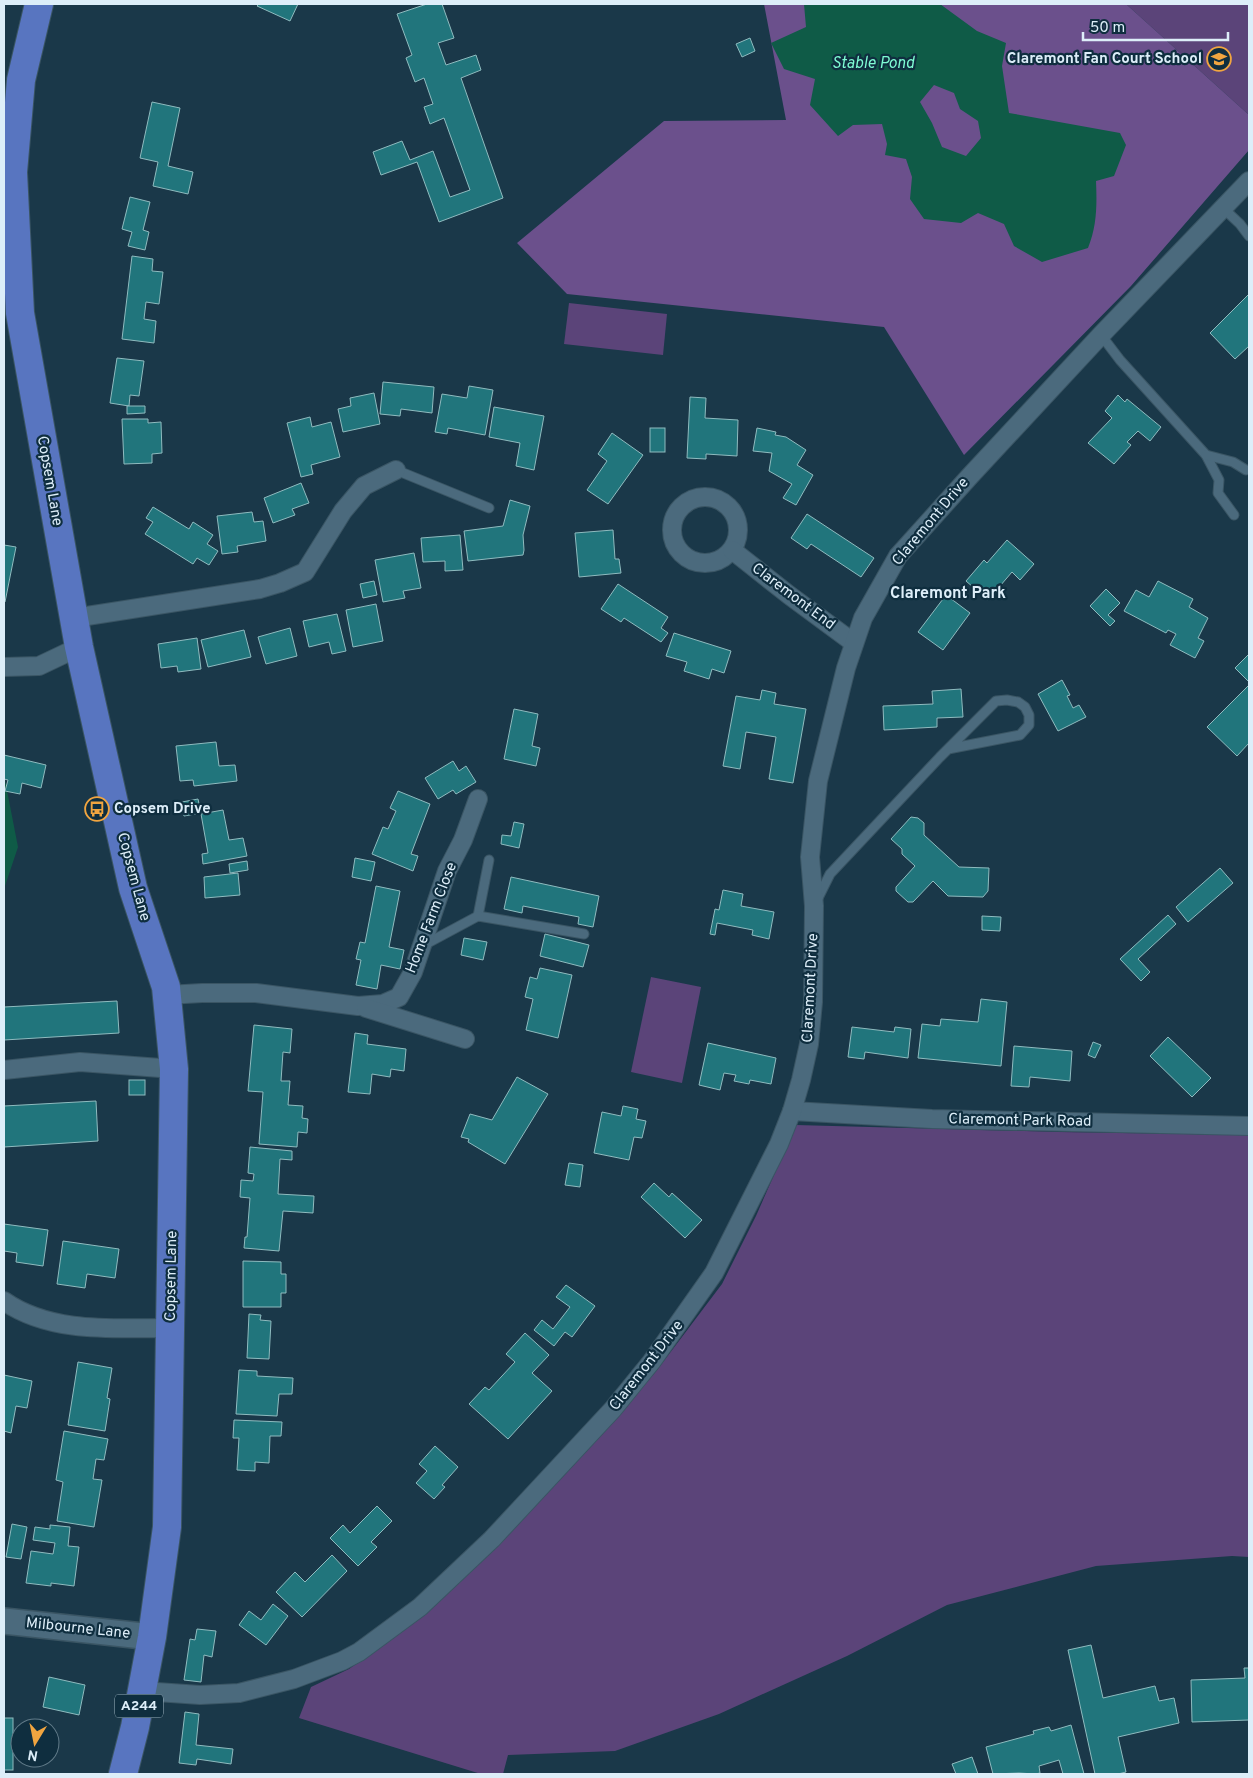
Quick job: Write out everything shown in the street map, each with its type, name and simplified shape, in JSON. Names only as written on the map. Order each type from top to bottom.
[{"type":"main road","name":"Copsem Lane","points":[[40,4],[15,102],[12,315],[79,647],[133,888],[166,988],[174,1069],[168,1527],[152,1637]]},
{"type":"main road","name":"A244","points":[[122,1774],[135,1727],[152,1637]]},
{"type":"street","name":"Claremont Drive","points":[[142,1691],[200,1695],[239,1693],[294,1680],[359,1652],[420,1607],[492,1539],[613,1409],[652,1362],[714,1274],[766,1170],[792,1111],[802,1080],[809,1044],[813,1002],[814,906],[810,857],[818,781],[846,668],[863,618],[898,556],[1101,335],[1249,181]]},
{"type":"street","points":[[74,618],[280,584],[305,572],[343,511],[364,486],[396,470]]},
{"type":"street","name":"Claremont End","points":[[732,550],[854,643]]},
{"type":"street","points":[[4,667],[39,666],[79,647]]},
{"type":"street","name":"Home Farm Close","points":[[358,1006],[383,1004],[399,997],[413,972],[448,871],[463,840],[478,799]]},
{"type":"street","name":"Home Farm Close","points":[[167,995],[256,993],[358,1006],[464,1039]]},
{"type":"street","points":[[4,1070],[80,1062],[174,1069]]},
{"type":"street","name":"Claremont Park Road","points":[[792,1111],[932,1120],[1249,1126]]},
{"type":"street","points":[[4,1301],[36,1318],[72,1326],[171,1328]]},
{"type":"street","name":"Milbourne Lane","points":[[4,1621],[152,1637]]},
{"type":"lane","points":[[1223,208],[1240,224],[1249,236]]},
{"type":"lane","points":[[1101,335],[1120,360],[1206,455],[1219,480],[1218,493],[1234,515]]},
{"type":"lane","points":[[1206,455],[1233,462],[1246,470]]},
{"type":"lane","points":[[396,470],[490,508]]},
{"type":"lane","points":[[814,906],[830,874],[948,749],[996,702],[1007,700],[1018,702],[1025,707],[1029,715],[1029,725],[1020,735],[948,749]]},
{"type":"lane","points":[[478,916],[489,860]]},
{"type":"lane","points":[[421,947],[478,916],[584,934]]},
{"type":"shaded area","points":[[764,4],[1126,4],[1249,115],[1249,150],[1131,286],[964,455],[884,327],[567,294],[517,243],[664,121],[786,120]]},
{"type":"shaded area","name":"Claremont Fan Court School","points":[[1126,4],[1249,4],[1249,115]]},
{"type":"shaded area","points":[[569,303],[667,314],[663,355],[564,344]]},
{"type":"shaded area","points":[[651,977],[701,987],[682,1083],[631,1072]]},
{"type":"shaded area","points":[[796,1125],[1249,1135],[1249,1557],[1232,1556],[1096,1566],[947,1605],[847,1656],[719,1714],[615,1751],[508,1755],[503,1774],[481,1774],[299,1718],[311,1687],[349,1669],[423,1616],[483,1559],[583,1455],[657,1370],[722,1284],[756,1216]]},
{"type":"water","name":"Stable Pond","points":[[804,4],[940,4],[977,31],[1006,43],[1002,66],[1009,113],[1120,133],[1126,145],[1114,176],[1096,181],[1096,215],[1088,248],[1042,262],[1014,246],[1004,224],[978,213],[961,223],[924,219],[910,199],[912,177],[906,159],[885,155],[887,144],[882,124],[853,125],[838,136],[810,105],[815,79],[784,69],[771,43],[806,27]],"holes":[[[934,85],[954,93],[960,109],[978,121],[981,138],[966,156],[942,147],[932,123],[920,102]]]},
{"type":"water","points":[[4,775],[18,847],[4,889]]},
{"type":"building","points":[[259,4],[298,4],[290,21],[257,6]]},
{"type":"building","points":[[427,4],[442,4],[454,38],[438,43],[446,65],[476,55],[481,70],[461,78],[503,198],[439,222],[417,162],[381,175],[373,152],[402,141],[410,160],[433,151],[450,197],[470,190],[444,118],[430,124],[424,107],[433,104],[424,78],[415,82],[406,58],[412,55],[397,14]]},
{"type":"building","points":[[750,38],[755,51],[742,57],[736,44]]},
{"type":"building","points":[[152,102],[180,108],[168,166],[193,172],[188,194],[153,186],[158,162],[140,158]]},
{"type":"building","points":[[130,197],[150,202],[143,230],[149,232],[145,250],[128,246],[132,232],[122,229]]},
{"type":"building","points":[[132,256],[153,259],[152,271],[163,272],[159,304],[146,302],[144,319],[156,321],[154,343],[122,339]]},
{"type":"building","points":[[1249,294],[1249,346],[1235,359],[1210,333]]},
{"type":"building","points":[[117,358],[144,361],[139,396],[130,395],[129,406],[110,403]]},
{"type":"building","points":[[383,382],[434,387],[432,413],[401,409],[400,416],[380,414]]},
{"type":"building","points":[[469,386],[493,390],[485,435],[448,428],[447,434],[435,432],[442,394],[467,398]]},
{"type":"building","points":[[374,393],[380,424],[343,432],[338,409],[351,406],[350,398]]},
{"type":"building","points":[[1118,395],[1125,402],[1127,399],[1161,427],[1150,441],[1138,431],[1127,442],[1131,445],[1114,464],[1088,443],[1112,418],[1105,411]]},
{"type":"building","points":[[690,397],[706,398],[705,418],[738,420],[737,456],[706,454],[706,459],[687,458]]},
{"type":"building","points":[[127,406],[145,406],[145,413],[127,414]]},
{"type":"building","points":[[494,407],[544,416],[534,470],[516,466],[520,443],[489,437]]},
{"type":"building","points":[[310,417],[312,427],[331,422],[340,457],[311,465],[313,474],[301,477],[287,423]]},
{"type":"building","points":[[122,419],[148,419],[148,423],[161,422],[162,453],[152,454],[152,463],[124,464]]},
{"type":"building","points":[[650,428],[665,428],[665,452],[650,452]]},
{"type":"building","points":[[757,428],[776,432],[775,435],[786,437],[806,450],[797,465],[813,475],[796,505],[783,498],[792,484],[769,471],[772,453],[753,451]]},
{"type":"building","points":[[612,433],[643,455],[608,504],[587,490],[607,461],[598,454]]},
{"type":"building","points":[[301,483],[309,503],[292,509],[295,515],[273,523],[264,498]]},
{"type":"building","points":[[510,500],[530,506],[523,535],[523,555],[468,561],[464,531],[503,526]]},
{"type":"building","points":[[153,507],[189,529],[193,522],[213,535],[207,544],[218,551],[209,565],[197,558],[193,564],[145,534],[153,522],[146,518]]},
{"type":"building","points":[[252,512],[254,522],[263,521],[266,541],[237,546],[238,552],[222,554],[217,516]]},
{"type":"building","points":[[807,514],[874,558],[861,577],[811,544],[807,549],[791,538]]},
{"type":"building","points":[[613,530],[615,559],[619,559],[621,573],[579,577],[575,533]]},
{"type":"building","points":[[460,535],[463,570],[445,571],[445,561],[423,562],[421,538]]},
{"type":"building","points":[[1007,540],[1034,564],[1020,580],[1012,572],[988,600],[966,581],[984,560],[987,563]]},
{"type":"building","points":[[4,545],[16,547],[5,602],[4,601]]},
{"type":"building","points":[[414,553],[421,588],[403,591],[405,598],[383,602],[375,560]]},
{"type":"building","points":[[374,581],[377,595],[363,598],[360,584]]},
{"type":"building","points":[[1158,581],[1193,599],[1189,607],[1208,618],[1198,638],[1204,641],[1195,658],[1170,645],[1176,634],[1168,630],[1166,633],[1124,611],[1136,590],[1149,597]]},
{"type":"building","points":[[618,584],[668,617],[661,628],[668,633],[661,642],[624,618],[621,622],[601,609]]},
{"type":"building","points":[[1106,589],[1120,603],[1108,615],[1115,621],[1110,626],[1090,606]]},
{"type":"building","points":[[946,595],[970,613],[943,650],[918,632]]},
{"type":"building","points":[[376,604],[383,641],[353,647],[346,610]]},
{"type":"building","points":[[337,614],[346,651],[332,654],[329,642],[309,647],[303,621]]},
{"type":"building","points":[[290,628],[297,656],[266,664],[258,637]]},
{"type":"building","points":[[244,630],[251,657],[208,667],[201,640]]},
{"type":"building","points":[[674,633],[731,651],[724,673],[712,669],[709,679],[684,671],[687,662],[666,656]]},
{"type":"building","points":[[197,638],[201,669],[178,672],[177,666],[161,668],[158,644]]},
{"type":"building","points":[[1249,654],[1249,682],[1235,668]]},
{"type":"building","points":[[1062,680],[1070,695],[1067,696],[1073,708],[1079,705],[1086,717],[1058,731],[1038,694]]},
{"type":"building","points":[[1249,685],[1249,743],[1237,756],[1207,727]]},
{"type":"building","points":[[961,689],[963,717],[937,718],[937,727],[884,730],[883,706],[933,704],[932,691]]},
{"type":"building","points":[[762,690],[776,693],[774,704],[806,709],[793,783],[769,779],[776,737],[746,732],[740,769],[723,766],[736,696],[760,700]]},
{"type":"building","points":[[514,709],[538,714],[532,746],[540,748],[536,766],[504,759]]},
{"type":"building","points":[[216,742],[219,766],[235,765],[237,781],[194,786],[193,780],[180,781],[176,746]]},
{"type":"building","points":[[4,755],[46,765],[41,788],[22,783],[20,794],[5,791],[8,780],[4,779]]},
{"type":"building","points":[[453,761],[459,771],[466,766],[476,782],[456,794],[453,790],[438,799],[425,778]]},
{"type":"building","points":[[398,791],[430,804],[411,854],[418,856],[413,871],[372,854],[383,827],[388,829],[396,811],[390,808]]},
{"type":"building","points":[[198,799],[201,813],[184,816],[182,802]]},
{"type":"building","points":[[223,810],[229,840],[243,838],[247,856],[203,864],[202,854],[208,853],[201,814]]},
{"type":"building","points":[[911,817],[918,818],[924,823],[924,835],[959,867],[989,868],[988,891],[983,897],[948,896],[933,881],[913,902],[908,902],[896,891],[896,887],[915,866],[902,854],[902,849],[891,839]]},
{"type":"building","points":[[514,822],[524,824],[519,848],[501,844],[502,835],[511,836]]},
{"type":"building","points":[[355,858],[375,862],[371,881],[352,877]]},
{"type":"building","points":[[247,861],[248,870],[230,873],[229,864]]},
{"type":"building","points":[[1220,868],[1233,883],[1188,922],[1176,907]]},
{"type":"building","points":[[238,873],[240,895],[205,898],[204,877]]},
{"type":"building","points":[[511,877],[599,896],[593,927],[578,924],[579,917],[523,906],[522,913],[504,909]]},
{"type":"building","points":[[376,886],[400,891],[389,947],[404,950],[400,969],[381,965],[377,989],[356,985],[361,960],[356,959],[360,942],[365,943]]},
{"type":"building","points":[[723,890],[743,894],[741,906],[774,912],[769,939],[752,935],[753,930],[717,923],[715,935],[710,934],[715,909],[719,910]]},
{"type":"building","points":[[1168,915],[1176,924],[1138,959],[1150,972],[1141,981],[1120,959]]},
{"type":"building","points":[[982,916],[1001,917],[1000,931],[982,930]]},
{"type":"building","points":[[545,934],[589,945],[583,967],[540,956]]},
{"type":"building","points":[[464,938],[487,942],[483,960],[461,955]]},
{"type":"building","points":[[540,968],[572,975],[558,1038],[526,1030],[533,999],[525,997],[530,977],[537,979]]},
{"type":"building","points":[[981,999],[1007,1002],[1001,1066],[918,1058],[922,1024],[940,1026],[941,1019],[978,1022]]},
{"type":"building","points":[[117,1001],[119,1033],[4,1040],[4,1007]]},
{"type":"building","points":[[254,1025],[292,1029],[290,1053],[283,1052],[281,1081],[290,1081],[288,1105],[303,1106],[302,1118],[308,1119],[307,1133],[298,1132],[297,1147],[259,1144],[263,1092],[248,1091]]},
{"type":"building","points":[[852,1027],[894,1032],[895,1027],[911,1029],[908,1058],[865,1052],[864,1059],[848,1057]]},
{"type":"building","points":[[355,1033],[368,1035],[367,1044],[406,1049],[404,1071],[391,1069],[390,1077],[372,1074],[370,1094],[348,1092]]},
{"type":"building","points":[[1168,1037],[1211,1078],[1192,1097],[1150,1056]]},
{"type":"building","points":[[1093,1042],[1101,1045],[1095,1058],[1088,1055]]},
{"type":"building","points":[[708,1043],[776,1058],[771,1084],[750,1080],[749,1084],[734,1081],[736,1075],[724,1073],[720,1090],[699,1085]]},
{"type":"building","points":[[1014,1046],[1072,1051],[1070,1081],[1030,1077],[1029,1087],[1011,1086]]},
{"type":"building","points":[[517,1077],[548,1094],[505,1164],[468,1142],[469,1139],[461,1137],[470,1114],[492,1120]]},
{"type":"building","points":[[129,1080],[145,1080],[145,1095],[129,1095]]},
{"type":"building","points":[[96,1101],[98,1141],[4,1147],[4,1106]]},
{"type":"building","points":[[623,1106],[638,1109],[636,1119],[646,1121],[642,1138],[634,1137],[629,1160],[594,1153],[602,1112],[621,1116]]},
{"type":"building","points":[[250,1147],[292,1151],[292,1160],[280,1159],[278,1194],[314,1196],[313,1213],[283,1211],[279,1251],[244,1248],[245,1237],[247,1237],[250,1198],[240,1197],[241,1180],[253,1181],[254,1174],[248,1173]]},
{"type":"building","points":[[569,1163],[583,1165],[580,1187],[565,1185]]},
{"type":"building","points":[[654,1183],[669,1197],[672,1193],[702,1220],[685,1238],[641,1197]]},
{"type":"building","points":[[4,1224],[48,1230],[43,1266],[16,1262],[17,1253],[4,1251]]},
{"type":"building","points":[[63,1241],[119,1249],[115,1278],[87,1274],[85,1288],[57,1284]]},
{"type":"building","points":[[243,1261],[281,1262],[281,1274],[286,1274],[286,1293],[281,1293],[281,1307],[243,1307]]},
{"type":"building","points":[[566,1285],[595,1306],[572,1337],[565,1332],[554,1346],[534,1330],[542,1320],[553,1329],[570,1307],[556,1297]]},
{"type":"building","points":[[249,1314],[261,1315],[260,1320],[271,1321],[269,1359],[247,1358]]},
{"type":"building","points":[[525,1333],[549,1355],[532,1373],[552,1391],[508,1439],[469,1404],[485,1387],[489,1390],[515,1362],[506,1354]]},
{"type":"building","points":[[78,1362],[112,1368],[107,1398],[110,1399],[105,1431],[68,1425]]},
{"type":"building","points":[[239,1370],[257,1371],[257,1376],[293,1378],[292,1394],[279,1394],[277,1416],[236,1414]]},
{"type":"building","points":[[4,1375],[32,1381],[27,1408],[16,1406],[11,1433],[4,1431]]},
{"type":"building","points":[[234,1420],[282,1422],[281,1436],[270,1436],[269,1463],[255,1462],[255,1471],[237,1470],[239,1438],[233,1438]]},
{"type":"building","points":[[64,1431],[108,1439],[104,1460],[96,1459],[93,1479],[102,1480],[94,1527],[57,1521],[63,1482],[56,1480]]},
{"type":"building","points":[[435,1446],[458,1467],[442,1485],[445,1487],[434,1499],[416,1483],[427,1471],[419,1464]]},
{"type":"building","points":[[377,1506],[392,1521],[371,1542],[377,1547],[358,1566],[330,1538],[343,1525],[350,1533]]},
{"type":"building","points":[[12,1524],[27,1527],[21,1559],[6,1557]]},
{"type":"building","points":[[50,1525],[70,1527],[68,1546],[79,1547],[74,1586],[51,1583],[51,1586],[26,1583],[31,1551],[53,1554],[55,1543],[33,1540],[35,1527],[50,1529]]},
{"type":"building","points":[[332,1555],[347,1571],[302,1617],[276,1592],[295,1572],[305,1582]]},
{"type":"building","points":[[273,1604],[288,1616],[266,1645],[239,1625],[249,1611],[261,1620]]},
{"type":"building","points":[[197,1629],[216,1631],[212,1657],[204,1655],[201,1682],[184,1680],[190,1639],[195,1640]]},
{"type":"building","points":[[1091,1645],[1103,1698],[1155,1686],[1159,1701],[1174,1698],[1179,1723],[1118,1737],[1126,1772],[1118,1774],[1095,1774],[1068,1650]]},
{"type":"building","points":[[1244,1668],[1249,1668],[1249,1720],[1192,1722],[1191,1680],[1245,1678]]},
{"type":"building","points":[[49,1677],[85,1685],[79,1715],[43,1707]]},
{"type":"building","points":[[185,1712],[199,1714],[196,1745],[233,1749],[231,1764],[197,1759],[196,1765],[179,1763]]},
{"type":"building","points":[[4,1718],[10,1718],[10,1768],[13,1768],[13,1770],[4,1770]]},
{"type":"building","points":[[1071,1725],[1084,1774],[1063,1774],[1059,1760],[1039,1766],[1040,1773],[993,1774],[986,1747],[1034,1734],[1033,1731],[1049,1727],[1051,1731]]},
{"type":"building","points":[[972,1757],[978,1774],[956,1774],[952,1764]]},
{"type":"place","name":"Claremont Fan Court School","points":[[1219,59]]},
{"type":"place","name":"Copsem Drive","points":[[97,809]]},
{"type":"district","name":"Claremont Park","points":[[948,594]]}]
